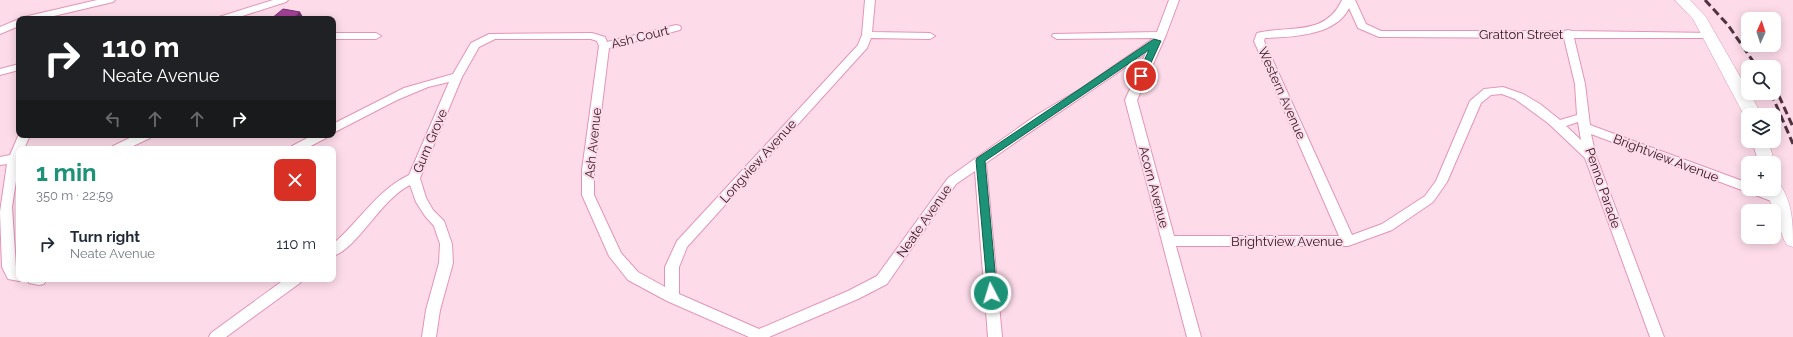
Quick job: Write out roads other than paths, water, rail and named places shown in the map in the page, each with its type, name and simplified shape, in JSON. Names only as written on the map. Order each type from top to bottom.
[{"type":"street","points":[[41,16],[110,0]]},
{"type":"street","points":[[232,16],[283,0]]},
{"type":"street","points":[[870,0],[867,35],[930,36]]},
{"type":"street","name":"Acorn Avenue","points":[[1174,0],[1160,37],[1131,100],[1194,337]]},
{"type":"street","name":"Western Avenue","points":[[1347,0],[1346,4],[1335,19],[1316,29],[1286,34],[1261,35],[1259,41],[1348,241]]},
{"type":"street","name":"Gratton Street","points":[[1350,0],[1362,26],[1379,34],[1710,35]]},
{"type":"street","points":[[1682,0],[1698,17],[1710,35],[1750,108]]},
{"type":"street","points":[[0,31],[16,23]]},
{"type":"street","name":"Ash Court","points":[[604,46],[676,28]]},
{"type":"street","name":"Penno Parade","points":[[1568,34],[1580,84],[1583,122],[1590,156],[1657,337]]},
{"type":"street","name":"Longview Avenue","points":[[672,297],[672,267],[682,244],[863,46],[867,35]]},
{"type":"street","points":[[336,36],[376,36]]},
{"type":"street","name":"Gum Grove","points":[[336,249],[351,235],[386,194],[400,183],[414,178],[457,77],[475,45],[493,36],[592,36],[601,39],[604,46]]},
{"type":"street","points":[[1057,36],[1160,37]]},
{"type":"street","name":"Neate Avenue","points":[[759,336],[853,295],[882,280],[952,181],[980,160],[1160,37]]},
{"type":"street","name":"Ash Avenue","points":[[604,46],[588,170],[588,195],[616,256],[633,276],[672,297],[759,336]]},
{"type":"street","points":[[0,72],[16,68]]},
{"type":"street","points":[[336,127],[405,91],[437,80],[457,77]]},
{"type":"street","name":"Brightview Avenue","points":[[1168,241],[1348,241],[1387,227],[1429,199],[1441,182],[1465,125],[1481,94],[1493,90],[1510,92],[1525,98],[1542,110],[1590,156]]},
{"type":"street","points":[[1558,125],[1583,122]]},
{"type":"street","name":"Brightview Avenue","points":[[1583,122],[1741,186]]},
{"type":"street","points":[[123,146],[140,138]]},
{"type":"street","points":[[302,146],[316,138]]},
{"type":"street","points":[[980,160],[995,337]]},
{"type":"street","points":[[0,161],[16,163],[6,207],[9,267],[13,276],[16,276]]},
{"type":"street","points":[[414,178],[420,199],[429,213],[440,224],[446,244],[446,264],[433,310],[429,337]]},
{"type":"street","points":[[1777,196],[1793,240]]},
{"type":"street","points":[[216,337],[291,282]]},
{"type":"railway","points":[[1705,0],[1728,25],[1752,60]]},
{"type":"railway","points":[[1774,100],[1793,144]]},
{"type":"railway","points":[[1781,100],[1793,127]]}]
